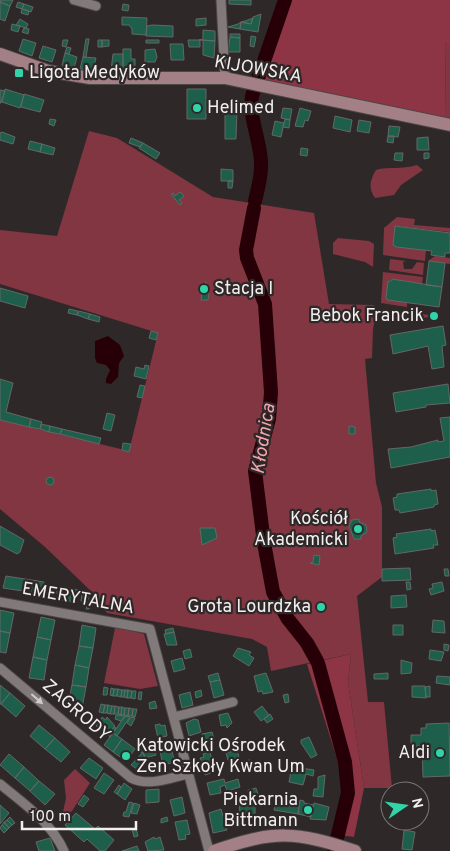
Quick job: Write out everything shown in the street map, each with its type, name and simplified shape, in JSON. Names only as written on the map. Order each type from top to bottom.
[{"type":"street","points":[[74,0],[96,6]]},
{"type":"street","points":[[221,0],[225,78]]},
{"type":"street","name":"KIJOWSKA","points":[[0,54],[48,71],[90,78],[225,78],[450,125]]},
{"type":"street","name":"EMERYTALNA","points":[[0,602],[149,628],[174,717]]},
{"type":"street","name":"ZAGRODY","points":[[0,668],[131,778],[139,782],[154,781],[188,774]]},
{"type":"street","points":[[209,851],[174,717],[233,702]]},
{"type":"street","points":[[0,784],[41,819],[59,840],[64,851]]},
{"type":"street","points":[[214,851],[253,838],[276,834],[301,835],[350,849]]},
{"type":"shaded area","points":[[279,0],[450,0],[450,42],[445,42],[446,118],[263,80],[253,75]]},
{"type":"shaded area","points":[[445,42],[450,42],[450,119],[446,118]]},
{"type":"shaded area","points":[[89,131],[117,138],[213,197],[314,213],[329,304],[374,305],[377,310],[373,329],[372,358],[365,359],[376,483],[382,507],[382,577],[357,596],[368,702],[384,702],[391,781],[380,781],[380,788],[364,788],[348,682],[351,654],[271,671],[267,647],[252,639],[107,613],[93,593],[45,547],[0,509],[0,420],[129,451],[158,333],[0,284],[0,230],[57,236]]},
{"type":"shaded area","points":[[417,165],[423,170],[401,185],[394,195],[375,198],[371,191],[371,184],[376,170]]},
{"type":"shaded area","points":[[397,217],[415,219],[414,225],[450,228],[450,232],[396,226],[393,245],[426,250],[425,261],[383,255],[384,228]]},
{"type":"shaded area","points":[[338,238],[369,241],[374,244],[373,267],[365,262],[333,254],[333,243]]},
{"type":"shaded area","points":[[435,256],[450,258],[450,264],[428,261]]},
{"type":"shaded area","points":[[390,259],[406,261],[403,262],[404,269],[412,269],[417,262],[424,263],[423,275],[389,270]]},
{"type":"shaded area","points":[[383,272],[423,277],[422,284],[392,279],[388,281],[386,298],[407,303],[407,307],[381,303]]},
{"type":"shaded area","points":[[393,310],[436,316],[390,323],[385,315]]},
{"type":"shaded area","points":[[108,336],[120,345],[124,356],[119,363],[118,377],[111,384],[106,383],[110,370],[106,365],[97,363],[95,358],[95,341]]},
{"type":"shaded area","points":[[115,628],[144,634],[158,686],[140,689],[104,683]]},
{"type":"shaded area","points":[[351,654],[348,682],[364,788],[354,837],[339,835],[348,793],[348,768],[338,762],[307,664]]},
{"type":"shaded area","points":[[75,769],[90,783],[72,811],[61,821],[66,798],[64,780]]},
{"type":"building","points":[[0,0],[13,0],[10,6],[0,2]]},
{"type":"building","points":[[229,0],[251,0],[251,5],[229,4]]},
{"type":"building","points":[[0,2],[10,6],[5,21],[0,19]]},
{"type":"building","points":[[18,2],[24,4],[22,9],[16,7]]},
{"type":"building","points":[[24,4],[33,7],[31,12],[22,9]]},
{"type":"building","points":[[123,4],[129,5],[128,11],[122,10]]},
{"type":"building","points":[[22,9],[29,11],[28,15],[21,13]]},
{"type":"building","points":[[261,14],[258,32],[240,29],[241,22],[251,24],[253,17]]},
{"type":"building","points":[[122,17],[147,18],[146,35],[132,34],[132,29],[129,25],[122,25]]},
{"type":"building","points":[[206,18],[206,25],[196,26],[196,19]]},
{"type":"building","points":[[253,18],[251,24],[241,22],[245,21]]},
{"type":"building","points":[[20,19],[28,24],[26,28],[16,25]]},
{"type":"building","points":[[241,22],[240,29],[228,27],[238,24]]},
{"type":"building","points":[[12,24],[20,26],[18,32],[11,30]]},
{"type":"building","points":[[147,26],[173,26],[173,37],[146,36]]},
{"type":"building","points":[[24,28],[29,29],[28,34],[22,32]]},
{"type":"building","points":[[203,30],[215,31],[215,41],[199,40],[203,39]]},
{"type":"building","points":[[230,34],[240,34],[240,38],[230,37]]},
{"type":"building","points":[[251,36],[256,37],[254,47],[250,46]]},
{"type":"building","points":[[230,37],[240,38],[240,52],[228,52]]},
{"type":"building","points":[[23,39],[36,43],[32,56],[19,51]]},
{"type":"building","points":[[86,39],[89,39],[86,57],[83,57]]},
{"type":"building","points":[[63,40],[68,40],[66,47],[62,46]]},
{"type":"building","points":[[98,40],[102,40],[102,47],[98,47]]},
{"type":"building","points":[[102,40],[109,40],[109,46],[102,47]]},
{"type":"building","points":[[146,40],[159,40],[159,43],[146,43]]},
{"type":"building","points":[[188,40],[200,40],[200,47],[189,47]]},
{"type":"building","points":[[203,40],[215,41],[214,58],[203,55]]},
{"type":"building","points":[[170,44],[183,44],[184,60],[171,60]]},
{"type":"building","points":[[43,46],[56,50],[52,62],[39,58]]},
{"type":"building","points":[[67,47],[71,48],[69,54],[65,53]]},
{"type":"building","points":[[123,49],[131,49],[131,59],[135,59],[135,70],[123,70]]},
{"type":"building","points":[[155,49],[157,57],[155,62],[145,62],[145,50]]},
{"type":"building","points":[[65,53],[77,57],[74,68],[62,65]]},
{"type":"building","points":[[113,54],[123,54],[123,70],[111,70]]},
{"type":"building","points":[[83,57],[96,58],[93,70],[80,69]]},
{"type":"building","points":[[5,89],[24,95],[20,108],[2,102]]},
{"type":"building","name":"Helimed","points":[[187,89],[206,89],[206,119],[187,119]]},
{"type":"building","points":[[0,90],[5,91],[1,103],[0,103]]},
{"type":"building","points":[[24,94],[44,100],[40,112],[21,107]]},
{"type":"building","points":[[283,108],[292,109],[290,120],[281,118]]},
{"type":"building","points":[[300,108],[311,111],[308,121],[305,120],[303,127],[295,126]]},
{"type":"building","points":[[225,110],[237,110],[236,139],[225,139]]},
{"type":"building","points":[[335,116],[352,120],[350,132],[333,128]]},
{"type":"building","points":[[50,119],[56,120],[54,126],[49,124]]},
{"type":"building","points":[[285,119],[290,120],[289,128],[283,127]]},
{"type":"building","points":[[359,120],[371,122],[369,133],[357,131]]},
{"type":"building","points":[[275,121],[284,123],[281,137],[272,135]]},
{"type":"building","points":[[389,126],[400,127],[398,137],[388,136]]},
{"type":"building","points":[[0,133],[15,137],[13,144],[0,140]]},
{"type":"building","points":[[388,136],[394,136],[393,143],[387,142]]},
{"type":"building","points":[[428,137],[429,150],[417,150],[417,138]]},
{"type":"building","points":[[131,138],[143,143],[140,147],[129,143]]},
{"type":"building","points":[[30,141],[42,144],[40,152],[28,149]]},
{"type":"building","points":[[143,143],[160,153],[156,159],[139,148]]},
{"type":"building","points":[[42,144],[55,148],[53,155],[40,152]]},
{"type":"building","points":[[301,148],[308,149],[307,156],[300,155]]},
{"type":"building","points":[[395,153],[403,153],[402,161],[394,160]]},
{"type":"building","points":[[424,153],[429,153],[429,158],[424,159]]},
{"type":"building","points":[[221,169],[233,170],[233,181],[221,181]]},
{"type":"building","points":[[228,181],[233,181],[232,188],[228,188]]},
{"type":"building","points":[[180,192],[184,196],[179,200],[182,203],[180,205],[171,194],[173,193],[175,196]]},
{"type":"building","points":[[395,226],[450,233],[450,253],[445,253],[445,257],[431,255],[432,251],[396,247],[393,245]]},
{"type":"building","points":[[429,261],[445,263],[442,287],[426,285]]},
{"type":"building","points":[[392,279],[442,287],[439,307],[388,300],[386,298],[388,281]]},
{"type":"building","name":"Stacja I","points":[[206,282],[205,293],[209,294],[208,300],[201,300],[203,284],[205,285]]},
{"type":"building","points":[[0,288],[28,296],[25,308],[0,301]]},
{"type":"building","points":[[69,309],[78,311],[77,315],[68,313]]},
{"type":"building","points":[[79,311],[90,314],[88,319],[77,315]]},
{"type":"building","points":[[90,314],[100,317],[99,322],[88,319]]},
{"type":"building","points":[[443,326],[446,345],[442,346],[444,367],[432,369],[428,346],[393,354],[390,335]]},
{"type":"building","points":[[151,331],[158,333],[156,340],[149,338]]},
{"type":"building","points":[[145,365],[149,366],[146,379],[134,376],[136,367],[144,369]]},
{"type":"building","points":[[0,379],[13,383],[6,412],[31,419],[29,427],[0,420]]},
{"type":"building","points":[[448,384],[450,403],[426,405],[426,407],[396,412],[393,393]]},
{"type":"building","points":[[140,385],[145,386],[142,398],[137,397]]},
{"type":"building","points":[[107,413],[115,415],[111,431],[103,429]]},
{"type":"building","points":[[450,417],[450,457],[391,468],[388,449],[411,447],[438,440],[438,442],[444,441],[440,418]]},
{"type":"building","points":[[31,419],[42,422],[40,429],[29,427]]},
{"type":"building","points":[[41,424],[50,426],[49,432],[40,429]]},
{"type":"building","points":[[50,426],[62,429],[60,434],[49,432]]},
{"type":"building","points":[[349,426],[355,427],[355,434],[349,434]]},
{"type":"building","points":[[62,429],[101,438],[99,444],[60,434]]},
{"type":"building","points":[[123,443],[131,444],[129,452],[122,450]]},
{"type":"building","points":[[50,477],[54,481],[50,485],[46,481]]},
{"type":"building","points":[[431,489],[431,491],[436,490],[438,504],[434,505],[434,507],[400,513],[399,510],[395,510],[393,498],[397,497],[397,494]]},
{"type":"building","name":"Kościół Akademicki","points":[[359,519],[359,522],[366,525],[367,532],[361,536],[361,539],[354,539],[349,526],[352,520]]},
{"type":"building","points":[[0,526],[24,540],[20,552],[17,554],[0,545]]},
{"type":"building","points":[[200,528],[215,528],[217,538],[202,545]]},
{"type":"building","points":[[431,529],[431,531],[435,530],[438,545],[433,545],[434,548],[395,554],[393,538],[397,537],[396,534]]},
{"type":"building","points":[[314,555],[320,556],[319,565],[310,563],[313,562]]},
{"type":"building","points":[[410,568],[411,580],[382,581],[382,569]]},
{"type":"building","points":[[444,569],[448,569],[449,576],[445,576]]},
{"type":"building","points":[[6,576],[25,579],[23,591],[3,588]]},
{"type":"building","points":[[25,579],[44,582],[41,595],[23,591]]},
{"type":"building","points":[[406,582],[410,582],[411,589],[407,590]]},
{"type":"building","points":[[442,582],[444,591],[431,595],[429,589],[433,588],[432,584]]},
{"type":"building","points":[[57,586],[60,587],[59,594],[56,593]]},
{"type":"building","points":[[60,587],[64,587],[61,599],[58,598]]},
{"type":"building","points":[[64,587],[78,590],[76,602],[61,600]]},
{"type":"building","points":[[82,594],[86,595],[84,602],[81,601]]},
{"type":"building","points":[[86,595],[89,596],[87,603],[84,602]]},
{"type":"building","points":[[406,595],[407,607],[391,608],[391,596]]},
{"type":"building","points":[[88,602],[91,603],[89,609],[86,609]]},
{"type":"building","points":[[0,610],[14,613],[10,633],[0,631]]},
{"type":"building","points":[[41,617],[55,620],[51,640],[37,637]]},
{"type":"building","points":[[433,620],[444,621],[445,633],[432,632]]},
{"type":"building","points":[[82,625],[96,628],[93,648],[79,646]]},
{"type":"building","points":[[393,625],[403,625],[403,635],[393,635]]},
{"type":"building","points":[[173,628],[174,632],[166,634],[165,630]]},
{"type":"building","points":[[0,631],[10,633],[6,653],[0,652]]},
{"type":"building","points":[[174,632],[177,645],[167,645],[164,634]]},
{"type":"building","points":[[37,637],[51,640],[47,660],[33,657]]},
{"type":"building","points":[[444,644],[449,645],[448,651],[444,650]]},
{"type":"building","points":[[79,646],[93,648],[89,668],[75,665]]},
{"type":"building","points":[[238,648],[251,652],[249,655],[254,658],[249,666],[233,656]]},
{"type":"building","points":[[190,649],[192,657],[185,659],[183,651]]},
{"type":"building","points":[[430,650],[444,652],[441,661],[429,659]]},
{"type":"building","points":[[33,657],[47,660],[44,680],[29,678]]},
{"type":"building","points":[[182,658],[185,669],[174,672],[171,661]]},
{"type":"building","points":[[401,660],[412,663],[411,673],[401,674]]},
{"type":"building","points":[[75,665],[89,668],[86,687],[72,685]]},
{"type":"building","points":[[218,673],[220,680],[210,682],[208,676]]},
{"type":"building","points":[[266,673],[273,692],[263,694],[262,691],[258,692],[254,676]]},
{"type":"building","points":[[388,673],[388,679],[374,679],[374,674]]},
{"type":"building","points":[[437,676],[450,677],[450,685],[436,683]]},
{"type":"building","points":[[220,680],[224,695],[214,698],[210,682]]},
{"type":"building","points":[[0,685],[10,693],[1,704],[0,704]]},
{"type":"building","points":[[72,685],[86,687],[82,708],[68,705]]},
{"type":"building","points":[[412,686],[425,686],[426,698],[412,697]]},
{"type":"building","points":[[430,686],[430,697],[426,697],[425,687]]},
{"type":"building","points":[[104,687],[108,688],[107,695],[103,695]]},
{"type":"building","points":[[111,688],[114,689],[113,696],[110,695]]},
{"type":"building","points":[[114,689],[118,689],[117,696],[113,696]]},
{"type":"building","points":[[118,689],[122,690],[121,697],[117,696]]},
{"type":"building","points":[[122,690],[125,690],[124,697],[121,697]]},
{"type":"building","points":[[125,690],[128,690],[127,698],[124,697]]},
{"type":"building","points":[[128,690],[132,691],[131,698],[127,698]]},
{"type":"building","points":[[201,690],[202,696],[196,698],[195,692]]},
{"type":"building","points":[[132,691],[136,691],[135,699],[131,698]]},
{"type":"building","points":[[139,692],[142,692],[141,700],[138,699]]},
{"type":"building","points":[[190,692],[193,705],[182,708],[179,695]]},
{"type":"building","points":[[10,693],[25,706],[16,717],[1,704]]},
{"type":"building","points":[[288,694],[289,702],[285,703],[283,695]]},
{"type":"building","points":[[155,701],[157,708],[150,709],[149,703]]},
{"type":"building","points":[[101,704],[105,705],[103,713],[99,712]]},
{"type":"building","points":[[105,705],[108,705],[107,713],[103,713]]},
{"type":"building","points":[[108,705],[112,706],[110,714],[107,713]]},
{"type":"building","points":[[112,706],[115,706],[114,714],[110,714]]},
{"type":"building","points":[[115,706],[119,707],[118,714],[114,714]]},
{"type":"building","points":[[262,706],[269,715],[261,721],[254,712]]},
{"type":"building","points":[[119,707],[122,707],[121,715],[118,714]]},
{"type":"building","points":[[122,707],[125,708],[124,715],[121,715]]},
{"type":"building","points":[[125,708],[129,708],[128,716],[124,715]]},
{"type":"building","points":[[129,708],[133,709],[132,716],[128,716]]},
{"type":"building","points":[[133,709],[137,709],[135,717],[132,716]]},
{"type":"building","points":[[228,713],[232,723],[227,728],[226,725],[221,726],[219,715]]},
{"type":"building","points":[[270,714],[273,719],[267,723],[264,719]]},
{"type":"building","points":[[116,715],[125,716],[121,721],[115,719]]},
{"type":"building","points":[[125,716],[130,717],[117,736],[113,733]]},
{"type":"building","points":[[102,717],[106,720],[107,717],[115,726],[108,735],[96,726]]},
{"type":"building","points":[[131,717],[135,718],[131,726],[127,723]]},
{"type":"building","points":[[194,719],[198,720],[201,732],[189,736],[186,723]]},
{"type":"building","points":[[449,723],[450,776],[423,777],[422,746],[411,746],[411,735],[421,735],[421,728],[426,728],[426,724]]},
{"type":"building","points":[[160,724],[161,726],[165,725],[167,736],[158,738],[155,725]]},
{"type":"building","points":[[39,725],[55,738],[45,749],[30,736]]},
{"type":"building","points":[[114,727],[116,728],[110,737],[108,735]]},
{"type":"building","points":[[212,732],[214,739],[204,741],[202,734]]},
{"type":"building","points":[[113,733],[122,739],[113,752],[104,745]]},
{"type":"building","points":[[309,737],[317,755],[311,758],[301,743],[301,740]]},
{"type":"building","points":[[55,738],[70,752],[61,762],[45,749]]},
{"type":"building","points":[[122,739],[135,749],[126,761],[113,752]]},
{"type":"building","points":[[170,745],[175,762],[163,765],[159,747]]},
{"type":"building","points":[[150,746],[151,750],[140,753],[140,748]]},
{"type":"building","points":[[155,749],[156,755],[145,758],[143,752]]},
{"type":"building","points":[[237,750],[239,757],[228,760],[226,753]]},
{"type":"building","points":[[143,752],[145,758],[137,769],[131,765]]},
{"type":"building","points":[[210,752],[213,764],[203,766],[200,758],[204,757],[203,754]]},
{"type":"building","points":[[9,754],[24,767],[15,778],[0,765]]},
{"type":"building","points":[[89,758],[103,768],[96,779],[80,768]]},
{"type":"building","points":[[250,760],[253,771],[247,772],[244,761]]},
{"type":"building","points":[[213,764],[215,772],[205,775],[203,766]]},
{"type":"building","points":[[24,767],[39,781],[30,791],[15,778]]},
{"type":"building","points":[[301,768],[314,770],[313,776],[306,774],[303,785],[289,782],[291,771],[300,772]]},
{"type":"building","points":[[104,773],[114,780],[104,794],[94,788]]},
{"type":"building","points":[[325,775],[323,797],[313,796],[314,789],[318,789],[318,777]]},
{"type":"building","points":[[224,779],[225,783],[238,779],[240,787],[227,791],[225,785],[220,787],[221,793],[210,795],[207,783]]},
{"type":"building","points":[[39,781],[55,794],[45,805],[30,791]]},
{"type":"building","points":[[124,783],[132,789],[125,800],[117,794]]},
{"type":"building","points":[[119,785],[121,787],[117,794],[114,792]]},
{"type":"building","points":[[256,788],[258,794],[249,796],[248,790]]},
{"type":"building","points":[[159,789],[159,802],[146,803],[146,790]]},
{"type":"building","points":[[84,795],[89,799],[83,807],[78,804]]},
{"type":"building","points":[[182,797],[185,813],[174,816],[170,800]]},
{"type":"building","points":[[277,797],[289,799],[288,804],[299,806],[298,814],[274,810]]},
{"type":"building","points":[[300,800],[313,805],[311,817],[298,814]]},
{"type":"building","points":[[129,802],[133,803],[129,817],[123,816],[124,812],[126,812]]},
{"type":"building","points":[[252,802],[255,804],[255,816],[241,819],[239,805]]},
{"type":"building","points":[[134,803],[140,805],[137,814],[131,813]]},
{"type":"building","points":[[314,803],[329,807],[326,820],[310,819]]},
{"type":"building","points":[[0,805],[9,813],[0,824]]},
{"type":"building","points":[[221,809],[227,830],[213,833],[209,813]]},
{"type":"building","points":[[76,813],[95,829],[98,826],[114,840],[105,851],[100,851],[87,839],[84,842],[65,825]]},
{"type":"building","points":[[10,817],[15,823],[12,825],[7,820]]},
{"type":"building","points":[[167,817],[168,821],[161,823],[161,819]]},
{"type":"building","points":[[7,820],[12,825],[9,828],[4,822]]},
{"type":"building","points":[[187,820],[190,834],[185,835],[186,839],[179,840],[175,822]]},
{"type":"building","points":[[4,822],[9,828],[7,830],[2,825]]},
{"type":"building","points":[[2,825],[7,830],[4,833],[0,828]]},
{"type":"building","points":[[136,828],[138,836],[134,837],[132,829]]},
{"type":"building","points":[[404,831],[415,832],[412,850],[402,849]]},
{"type":"building","points":[[154,837],[155,839],[160,837],[164,850],[148,851],[145,842]]},
{"type":"building","points":[[50,838],[55,851],[39,851],[36,842]]},
{"type":"building","points":[[137,846],[139,851],[122,851]]},
{"type":"waterway","name":"Kłodnica","points":[[255,201],[260,182],[261,167],[252,113],[252,96],[285,0]]},
{"type":"waterway","name":"Kłodnica","points":[[254,208],[246,250],[247,258],[265,304],[271,392],[269,419],[255,471],[264,543],[273,592],[288,619],[307,643],[317,661]]},
{"type":"waterway","name":"Kłodnica","points":[[318,663],[345,762],[348,793],[334,851]]},
{"type":"place","name":"Ligota Medyków","points":[[19,73]]},
{"type":"place","name":"Helimed","points":[[197,108]]},
{"type":"place","name":"Stacja I","points":[[204,289]]},
{"type":"place","name":"Bebok Francik","points":[[434,316]]},
{"type":"place","name":"Kościół Akademicki","points":[[358,529]]},
{"type":"place","name":"Grota Lourdzka","points":[[321,607]]},
{"type":"place","name":"Aldi","points":[[440,753]]},
{"type":"place","name":"Katowicki Ośrodek Zen Szkoły Kwan Um","points":[[126,756]]},
{"type":"place","name":"Piekarnia Bittmann","points":[[308,810]]}]
